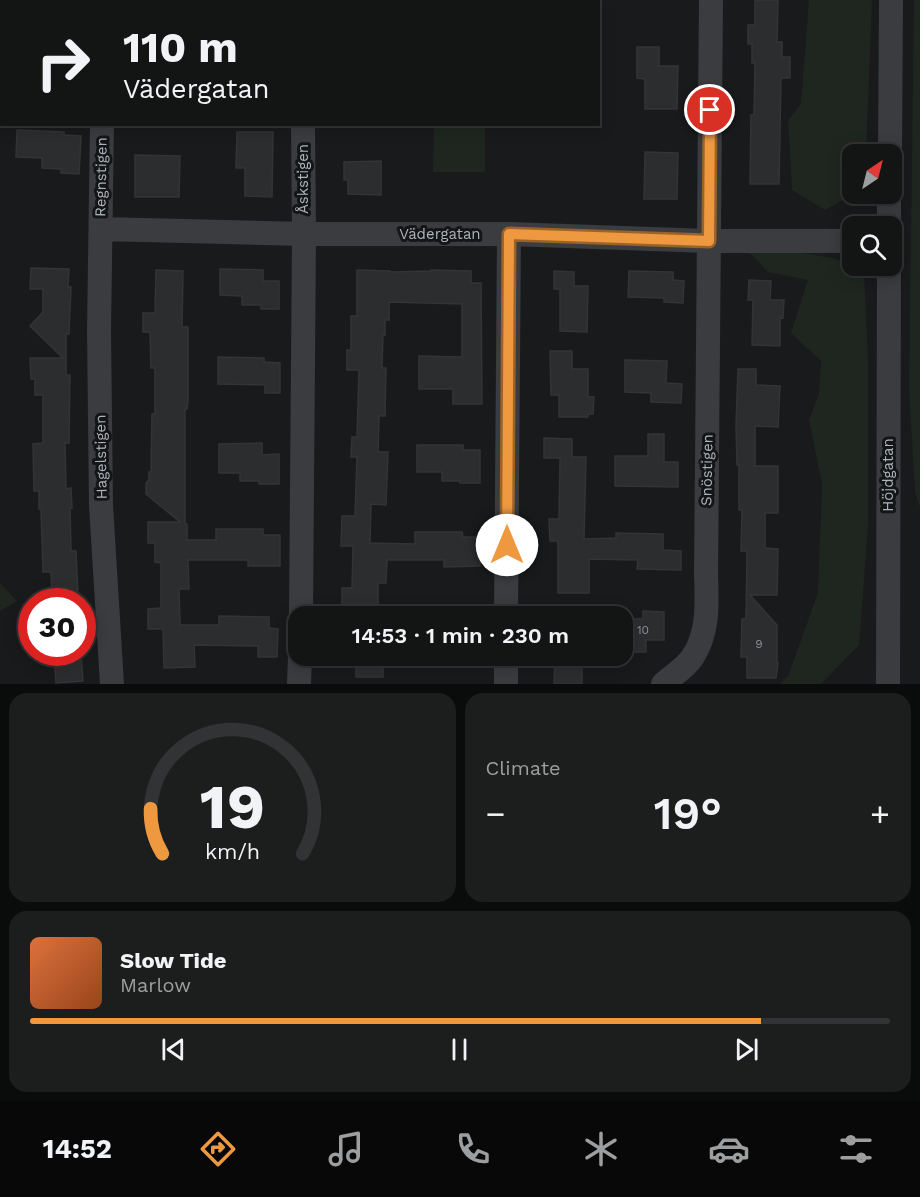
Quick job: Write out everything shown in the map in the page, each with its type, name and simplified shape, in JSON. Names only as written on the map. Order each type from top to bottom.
[{"type":"street","points":[[709,241],[711,0]]},
{"type":"street","points":[[890,144],[891,0]]},
{"type":"street","name":"Regnstigen","points":[[101,229],[102,126]]},
{"type":"street","name":"Åskstigen","points":[[303,126],[304,234]]},
{"type":"street","name":"Vädergatan","points":[[101,229],[304,234],[509,234],[709,241],[842,241]]},
{"type":"street","name":"Hagelstigen","points":[[101,229],[99,331],[101,505],[112,684]]},
{"type":"street","points":[[301,606],[304,234]]},
{"type":"street","points":[[506,606],[509,234]]},
{"type":"street","name":"Snöstigen","points":[[663,684],[691,660],[700,642],[707,611],[709,241]]},
{"type":"street","name":"Höjdgatan","points":[[888,684],[889,276]]},
{"type":"street","points":[[299,684],[300,666]]},
{"type":"street","points":[[506,666],[506,684]]},
{"type":"shaded area","points":[[809,0],[872,0],[866,144],[842,144],[842,200],[825,210],[792,190],[788,120],[801,104]]},
{"type":"shaded area","points":[[914,0],[920,0],[920,507],[915,492],[909,389]]},
{"type":"shaded area","points":[[434,126],[485,126],[485,172],[433,172]]},
{"type":"shaded area","points":[[747,250],[793,251],[837,259],[842,262],[842,276],[864,276],[868,358],[868,526],[859,645],[821,684],[780,684],[788,676],[818,593],[822,483],[809,420],[819,394],[821,361],[791,333],[808,280],[768,272]]},
{"type":"shaded area","points":[[0,583],[17,601],[0,611]]},
{"type":"building","points":[[755,0],[778,0],[777,42],[782,42],[782,57],[790,57],[790,78],[781,78],[779,184],[750,184],[751,115],[754,115],[755,63],[752,63],[752,44],[748,44],[748,25],[755,25]]},
{"type":"building","points":[[637,47],[659,47],[659,66],[678,66],[677,109],[645,109],[645,79],[637,78]]},
{"type":"building","points":[[17,130],[64,132],[64,135],[81,136],[79,174],[61,173],[61,169],[42,168],[42,158],[16,157]]},
{"type":"building","points":[[237,132],[273,132],[272,197],[245,196],[245,168],[236,168]]},
{"type":"building","points":[[645,152],[678,153],[677,199],[644,199]]},
{"type":"building","points":[[135,155],[180,156],[179,197],[135,197]]},
{"type":"building","points":[[381,161],[381,195],[348,194],[348,180],[344,180],[344,162]]},
{"type":"building","points":[[31,268],[69,269],[68,287],[71,287],[69,334],[66,334],[66,375],[70,375],[69,443],[65,443],[66,489],[71,488],[71,551],[76,551],[78,588],[52,588],[51,572],[43,572],[41,509],[39,509],[39,491],[34,491],[33,444],[43,443],[43,395],[35,395],[35,379],[31,379],[30,358],[63,358],[30,326],[43,312],[43,289],[30,289]]},
{"type":"building","points":[[220,269],[263,270],[263,281],[279,281],[279,309],[261,309],[261,305],[242,305],[242,296],[220,295]]},
{"type":"building","points":[[156,270],[183,271],[182,327],[188,327],[188,401],[187,409],[185,409],[187,540],[216,540],[216,529],[263,529],[263,535],[280,535],[280,566],[248,566],[248,560],[188,560],[189,589],[179,589],[180,625],[219,625],[219,616],[269,617],[269,628],[278,629],[277,657],[258,657],[258,646],[194,645],[195,667],[164,668],[163,629],[148,629],[148,609],[161,608],[161,563],[155,562],[155,543],[148,543],[148,522],[180,522],[146,494],[146,483],[149,480],[149,472],[151,472],[155,368],[151,368],[150,332],[143,332],[143,313],[155,313]]},
{"type":"building","points":[[357,270],[471,271],[471,283],[481,283],[482,404],[453,404],[453,389],[419,389],[419,356],[462,357],[462,304],[389,302],[389,320],[385,320],[385,335],[383,335],[382,368],[386,368],[385,416],[379,416],[378,452],[388,452],[386,505],[371,504],[370,543],[415,544],[415,532],[462,532],[463,537],[480,537],[480,566],[444,567],[444,560],[387,560],[386,583],[378,583],[378,606],[342,606],[342,588],[352,588],[353,546],[341,546],[342,516],[355,516],[357,457],[351,457],[352,437],[357,437],[359,370],[347,370],[347,350],[351,350],[351,316],[357,316]]},
{"type":"building","points":[[554,271],[574,272],[574,286],[588,286],[587,332],[560,331],[560,289],[554,289]]},
{"type":"building","points":[[629,271],[673,272],[673,280],[684,281],[683,303],[664,302],[664,298],[628,297]]},
{"type":"building","points":[[749,280],[771,281],[770,300],[784,300],[783,318],[780,317],[780,346],[752,345],[753,300],[748,300]]},
{"type":"building","points":[[550,351],[572,351],[572,369],[588,369],[588,397],[594,397],[593,414],[588,414],[588,417],[559,417],[559,395],[551,395]]},
{"type":"building","points":[[218,357],[264,358],[264,362],[280,363],[280,393],[265,393],[265,385],[218,384]]},
{"type":"building","points":[[625,360],[667,361],[666,383],[682,384],[681,403],[651,402],[651,393],[625,392]]},
{"type":"building","points":[[738,369],[756,369],[756,385],[780,386],[778,427],[755,426],[755,466],[778,466],[778,513],[765,513],[765,548],[778,549],[777,595],[750,595],[777,625],[776,678],[747,678],[747,657],[741,657],[742,619],[746,619],[747,551],[741,551],[742,510],[739,510],[736,425]]},
{"type":"building","points":[[648,434],[664,434],[664,462],[678,462],[678,487],[615,486],[615,456],[648,456]]},
{"type":"building","points":[[544,438],[572,439],[572,457],[586,457],[584,539],[616,538],[616,533],[663,534],[663,550],[681,551],[681,570],[637,569],[638,560],[589,559],[589,593],[558,593],[558,541],[550,541],[549,519],[559,519],[560,458],[544,458]]},
{"type":"building","points":[[262,443],[262,455],[279,454],[279,484],[240,481],[240,473],[219,473],[219,444]]},
{"type":"building","points":[[417,445],[463,445],[463,450],[480,450],[480,483],[442,481],[442,472],[417,472]]},
{"type":"building","points":[[643,611],[664,612],[664,640],[646,640],[646,652],[633,652],[633,619],[643,619]]},
{"type":"building","points":[[55,666],[82,666],[83,681],[56,683]]},
{"type":"building","points":[[356,666],[383,666],[383,677],[356,677]]},
{"type":"building","points":[[555,666],[582,666],[582,684],[554,684]]},
{"type":"route","points":[[507,545],[509,234],[709,241],[710,110]]}]
